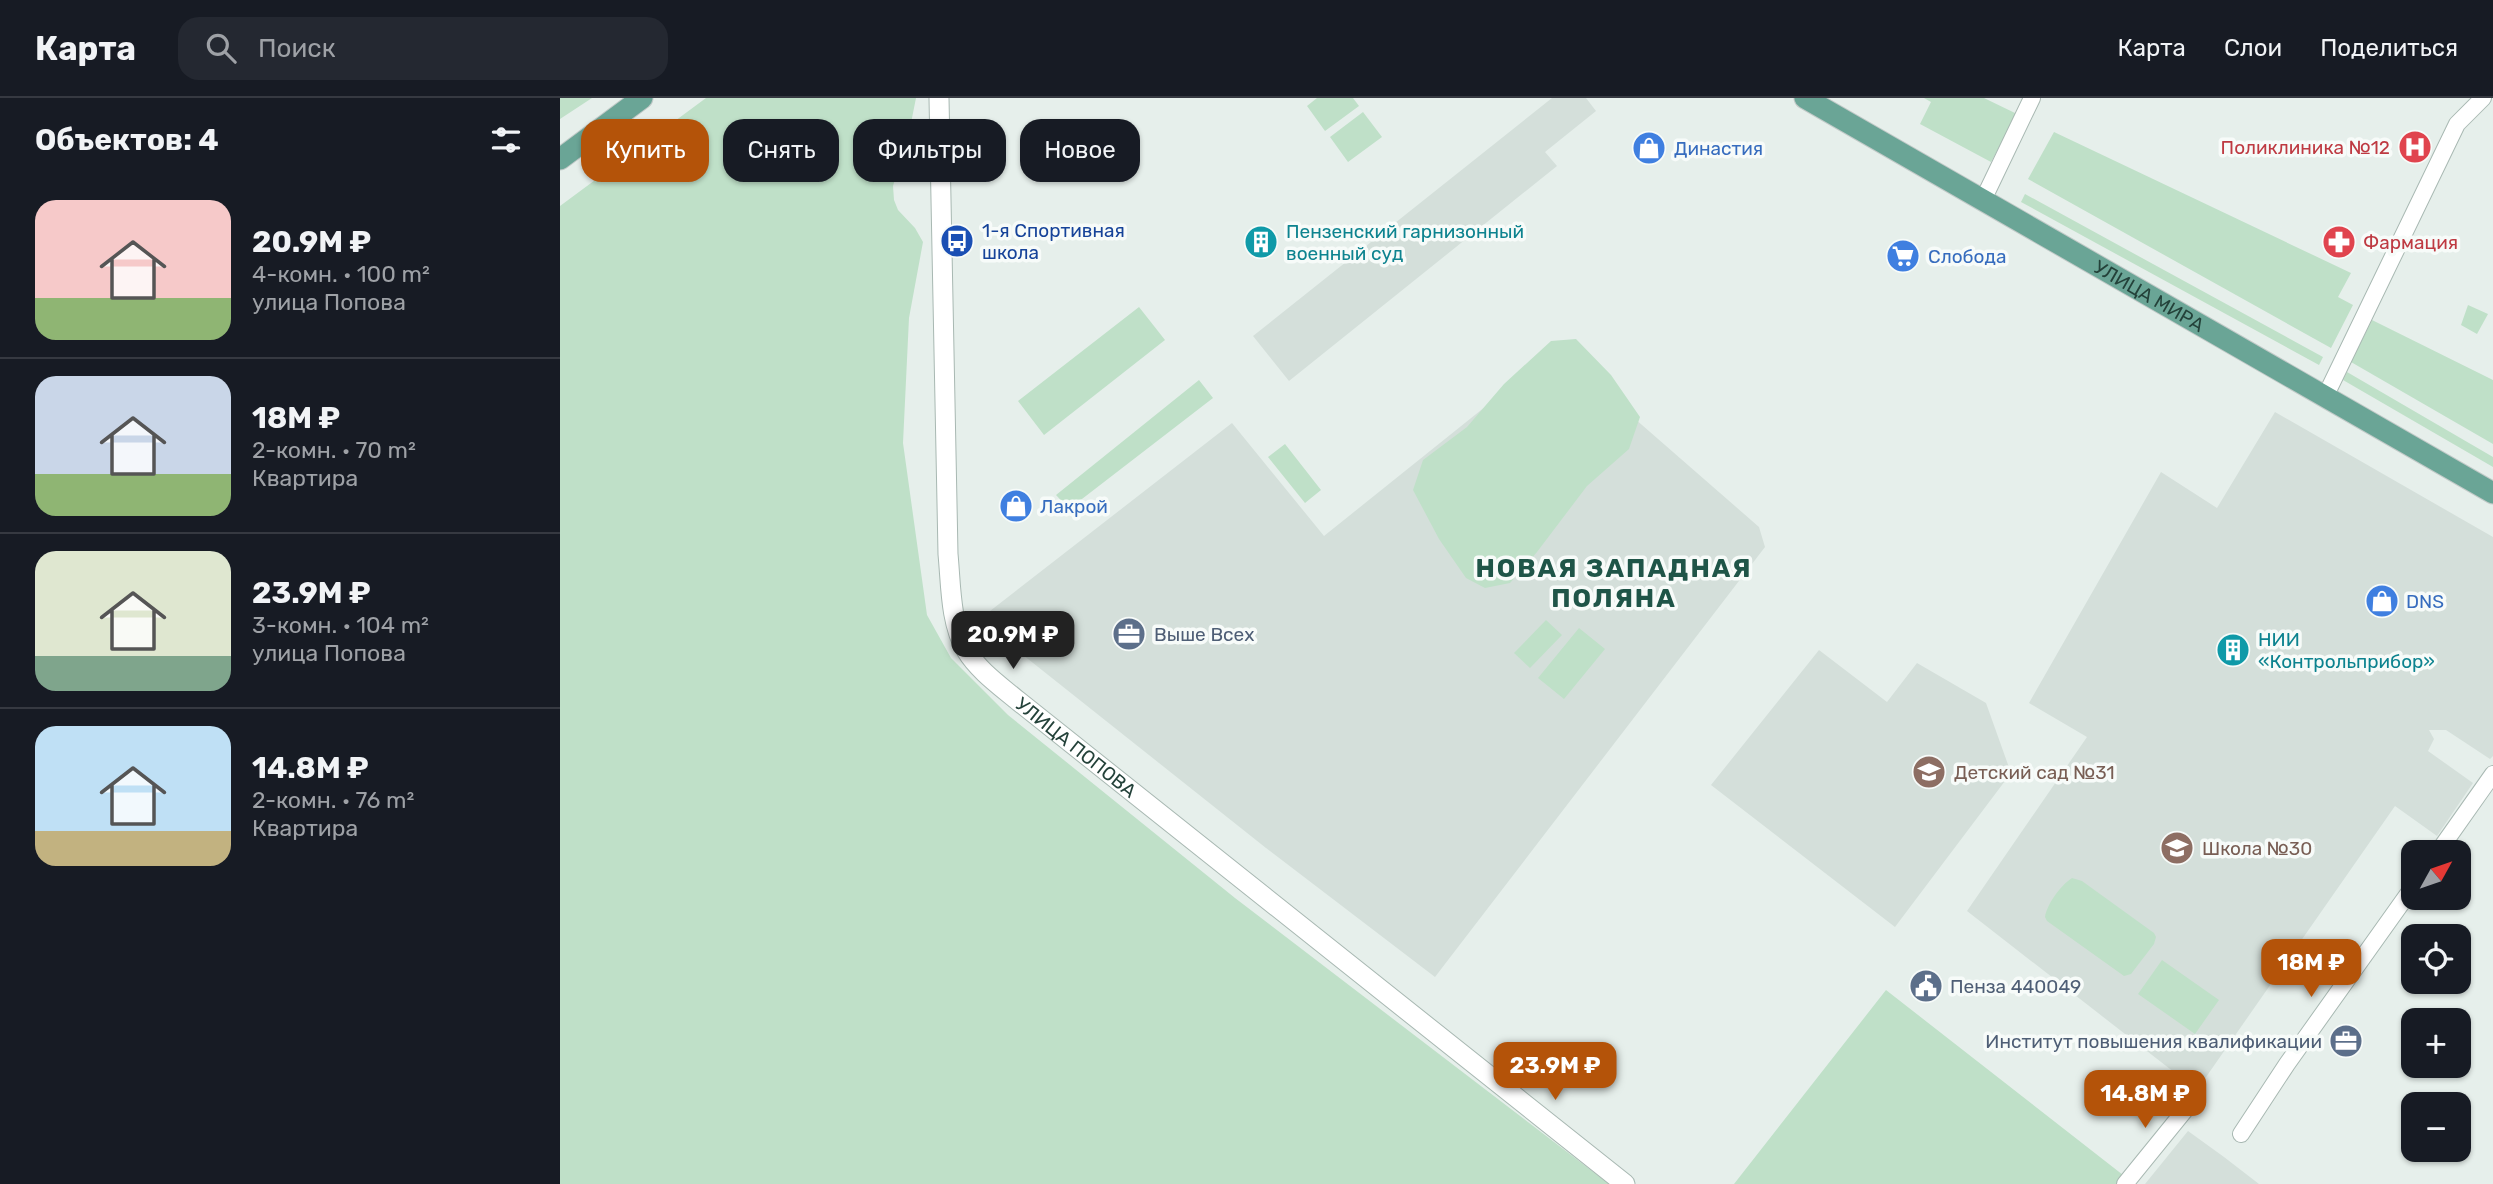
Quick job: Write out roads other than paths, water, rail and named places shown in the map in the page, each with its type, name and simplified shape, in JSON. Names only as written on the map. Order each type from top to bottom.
[{"type":"main road","points":[[560,159],[642,98]]},
{"type":"main road","name":"УЛИЦА МИРА","points":[[1805,98],[2493,493]]},
{"type":"street","name":"УЛИЦА ПОПОВА","points":[[939,98],[948,554],[953,606],[960,637],[967,651],[990,677],[1017,700],[1625,1184]]},
{"type":"street","points":[[1983,200],[2032,98]]},
{"type":"street","points":[[2325,397],[2457,124],[2483,98]]},
{"type":"street","points":[[2447,840],[2493,775]]},
{"type":"street","points":[[2241,1134],[2287,1064],[2401,904]]},
{"type":"street","points":[[2125,1184],[2194,1099]]},
{"type":"place","name":"Поликлиника №12","points":[[2415,147]]},
{"type":"place","name":"Династия","points":[[1649,148]]},
{"type":"place","name":"1-я Спортивная школа","points":[[957,241]]},
{"type":"place","name":"Пензенский гарнизонный военный суд","points":[[1261,242]]},
{"type":"place","name":"Фармация","points":[[2339,242]]},
{"type":"place","name":"Слобода","points":[[1903,256]]},
{"type":"place","name":"Лакрой","points":[[1016,506]]},
{"type":"place","name":"DNS","points":[[2382,601]]},
{"type":"place","name":"Выше Всех","points":[[1129,634]]},
{"type":"place","name":"НИИ «Контрольприбор»","points":[[2233,650]]},
{"type":"place","name":"Детский сад №31","points":[[1929,772]]},
{"type":"place","name":"Школа №30","points":[[2177,848]]},
{"type":"place","name":"Пенза 440049","points":[[1926,986]]},
{"type":"place","name":"Институт повышения квалификации","points":[[2346,1041]]},
{"type":"district","name":"НОВАЯ ЗАПАДНАЯ ПОЛЯНА","points":[[1614,583]]}]
